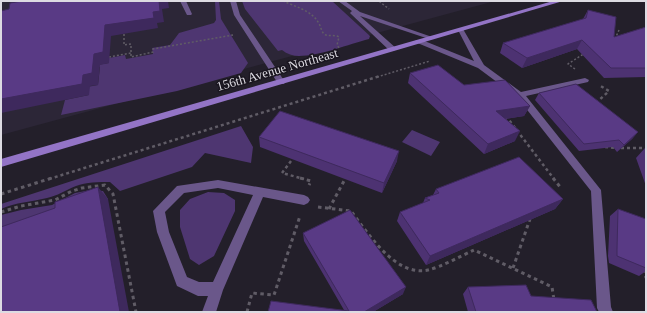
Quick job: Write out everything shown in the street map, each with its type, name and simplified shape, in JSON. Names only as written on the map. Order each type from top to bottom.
[{"type":"main road","name":"156th Avenue Northeast","points":[[1,163],[560,1]]},
{"type":"street","points":[[183,1],[189,14]]},
{"type":"street","points":[[233,1],[237,15],[282,82]]},
{"type":"street","points":[[340,1],[358,13],[431,38]]},
{"type":"street","points":[[340,1],[393,49]]},
{"type":"street","points":[[461,30],[481,66]]},
{"type":"street","points":[[419,42],[481,66],[520,95],[596,190],[604,308],[606,312]]},
{"type":"street","points":[[520,95],[585,80]]},
{"type":"street","points":[[217,290],[198,289],[182,281],[163,232],[159,211],[181,189],[218,184],[260,192],[304,203]]},
{"type":"street","points":[[209,312],[217,290],[260,192]]},
{"type":"path","points":[[283,1],[302,9],[318,21],[322,33],[336,35],[339,37],[337,45],[340,49]]},
{"type":"path","points":[[385,6],[380,2],[386,1]]},
{"type":"path","points":[[613,42],[619,30]]},
{"type":"path","points":[[124,34],[124,45],[130,44],[131,57],[153,52],[153,49],[233,35]]},
{"type":"path","points":[[109,57],[131,53]]},
{"type":"path","points":[[580,72],[568,64],[586,53]]},
{"type":"path","points":[[1,194],[434,60]]},
{"type":"path","points":[[594,105],[609,91],[597,84]]},
{"type":"path","points":[[500,114],[505,120],[509,120],[562,188]]},
{"type":"path","points":[[604,147],[646,148]]},
{"type":"path","points":[[247,312],[252,293],[274,295],[311,181],[282,173],[291,160]]},
{"type":"path","points":[[329,209],[344,181]]},
{"type":"path","points":[[1,212],[25,204],[40,203],[58,199],[74,190],[91,186],[105,185],[113,194],[136,312]]},
{"type":"path","points":[[304,203],[329,209],[351,211],[390,260],[400,265],[420,271],[428,270],[474,250],[552,287],[555,301]]},
{"type":"path","points":[[513,268],[530,220]]},
{"type":"path","points":[[644,263],[646,278]]},
{"type":"shaded area","points":[[1,1],[495,1],[1,135]]},
{"type":"shaded area","points":[[215,1],[219,1],[221,19],[248,63],[241,73],[177,91],[61,115],[65,100],[89,95],[87,87],[98,85],[100,67],[97,65],[109,63],[109,58],[125,55],[126,59],[153,54],[152,48],[170,45],[179,33],[214,23],[216,20]]},
{"type":"shaded area","points":[[242,1],[332,1],[370,36],[369,39],[325,52],[299,56],[292,55],[282,50],[278,51],[245,9]]},
{"type":"shaded area","points":[[241,126],[253,147],[251,163],[205,153],[192,167],[120,191],[110,182],[88,183],[76,186],[51,197],[18,203],[1,209],[1,204]]},
{"type":"shaded area","points":[[412,130],[440,142],[431,156],[402,142]]},
{"type":"shaded area","points":[[91,190],[103,191],[108,199],[67,214],[1,245],[1,215],[52,205],[75,193]]},
{"type":"shaded area","points":[[208,192],[224,193],[235,200],[235,211],[214,256],[199,265],[190,259],[180,227],[180,210],[190,199]]},
{"type":"building","points":[[22,1],[159,1],[160,11],[153,12],[154,18],[105,25],[103,52],[94,54],[92,73],[83,75],[82,84],[1,99],[1,11],[9,9],[10,3]]},
{"type":"building","points":[[588,10],[616,17],[614,37],[646,27],[646,68],[611,68],[582,40],[527,58],[503,43],[586,18]]},
{"type":"building","points":[[438,65],[464,85],[505,80],[530,106],[496,111],[520,131],[488,144],[410,73]]},
{"type":"building","points":[[576,84],[638,132],[624,145],[619,140],[584,144],[539,93]]},
{"type":"building","points":[[280,111],[399,151],[384,183],[259,137]]},
{"type":"building","points":[[519,157],[563,199],[430,256],[400,212],[430,200],[425,198],[439,193],[436,189]]},
{"type":"building","points":[[98,187],[120,312],[1,312],[1,227],[55,208],[55,202]]},
{"type":"building","points":[[618,209],[646,219],[646,268],[617,256]]},
{"type":"building","points":[[350,210],[406,287],[364,312],[268,312],[271,301],[349,311],[303,233]]},
{"type":"building","points":[[526,285],[531,296],[591,300],[597,312],[476,312],[468,287]]}]
